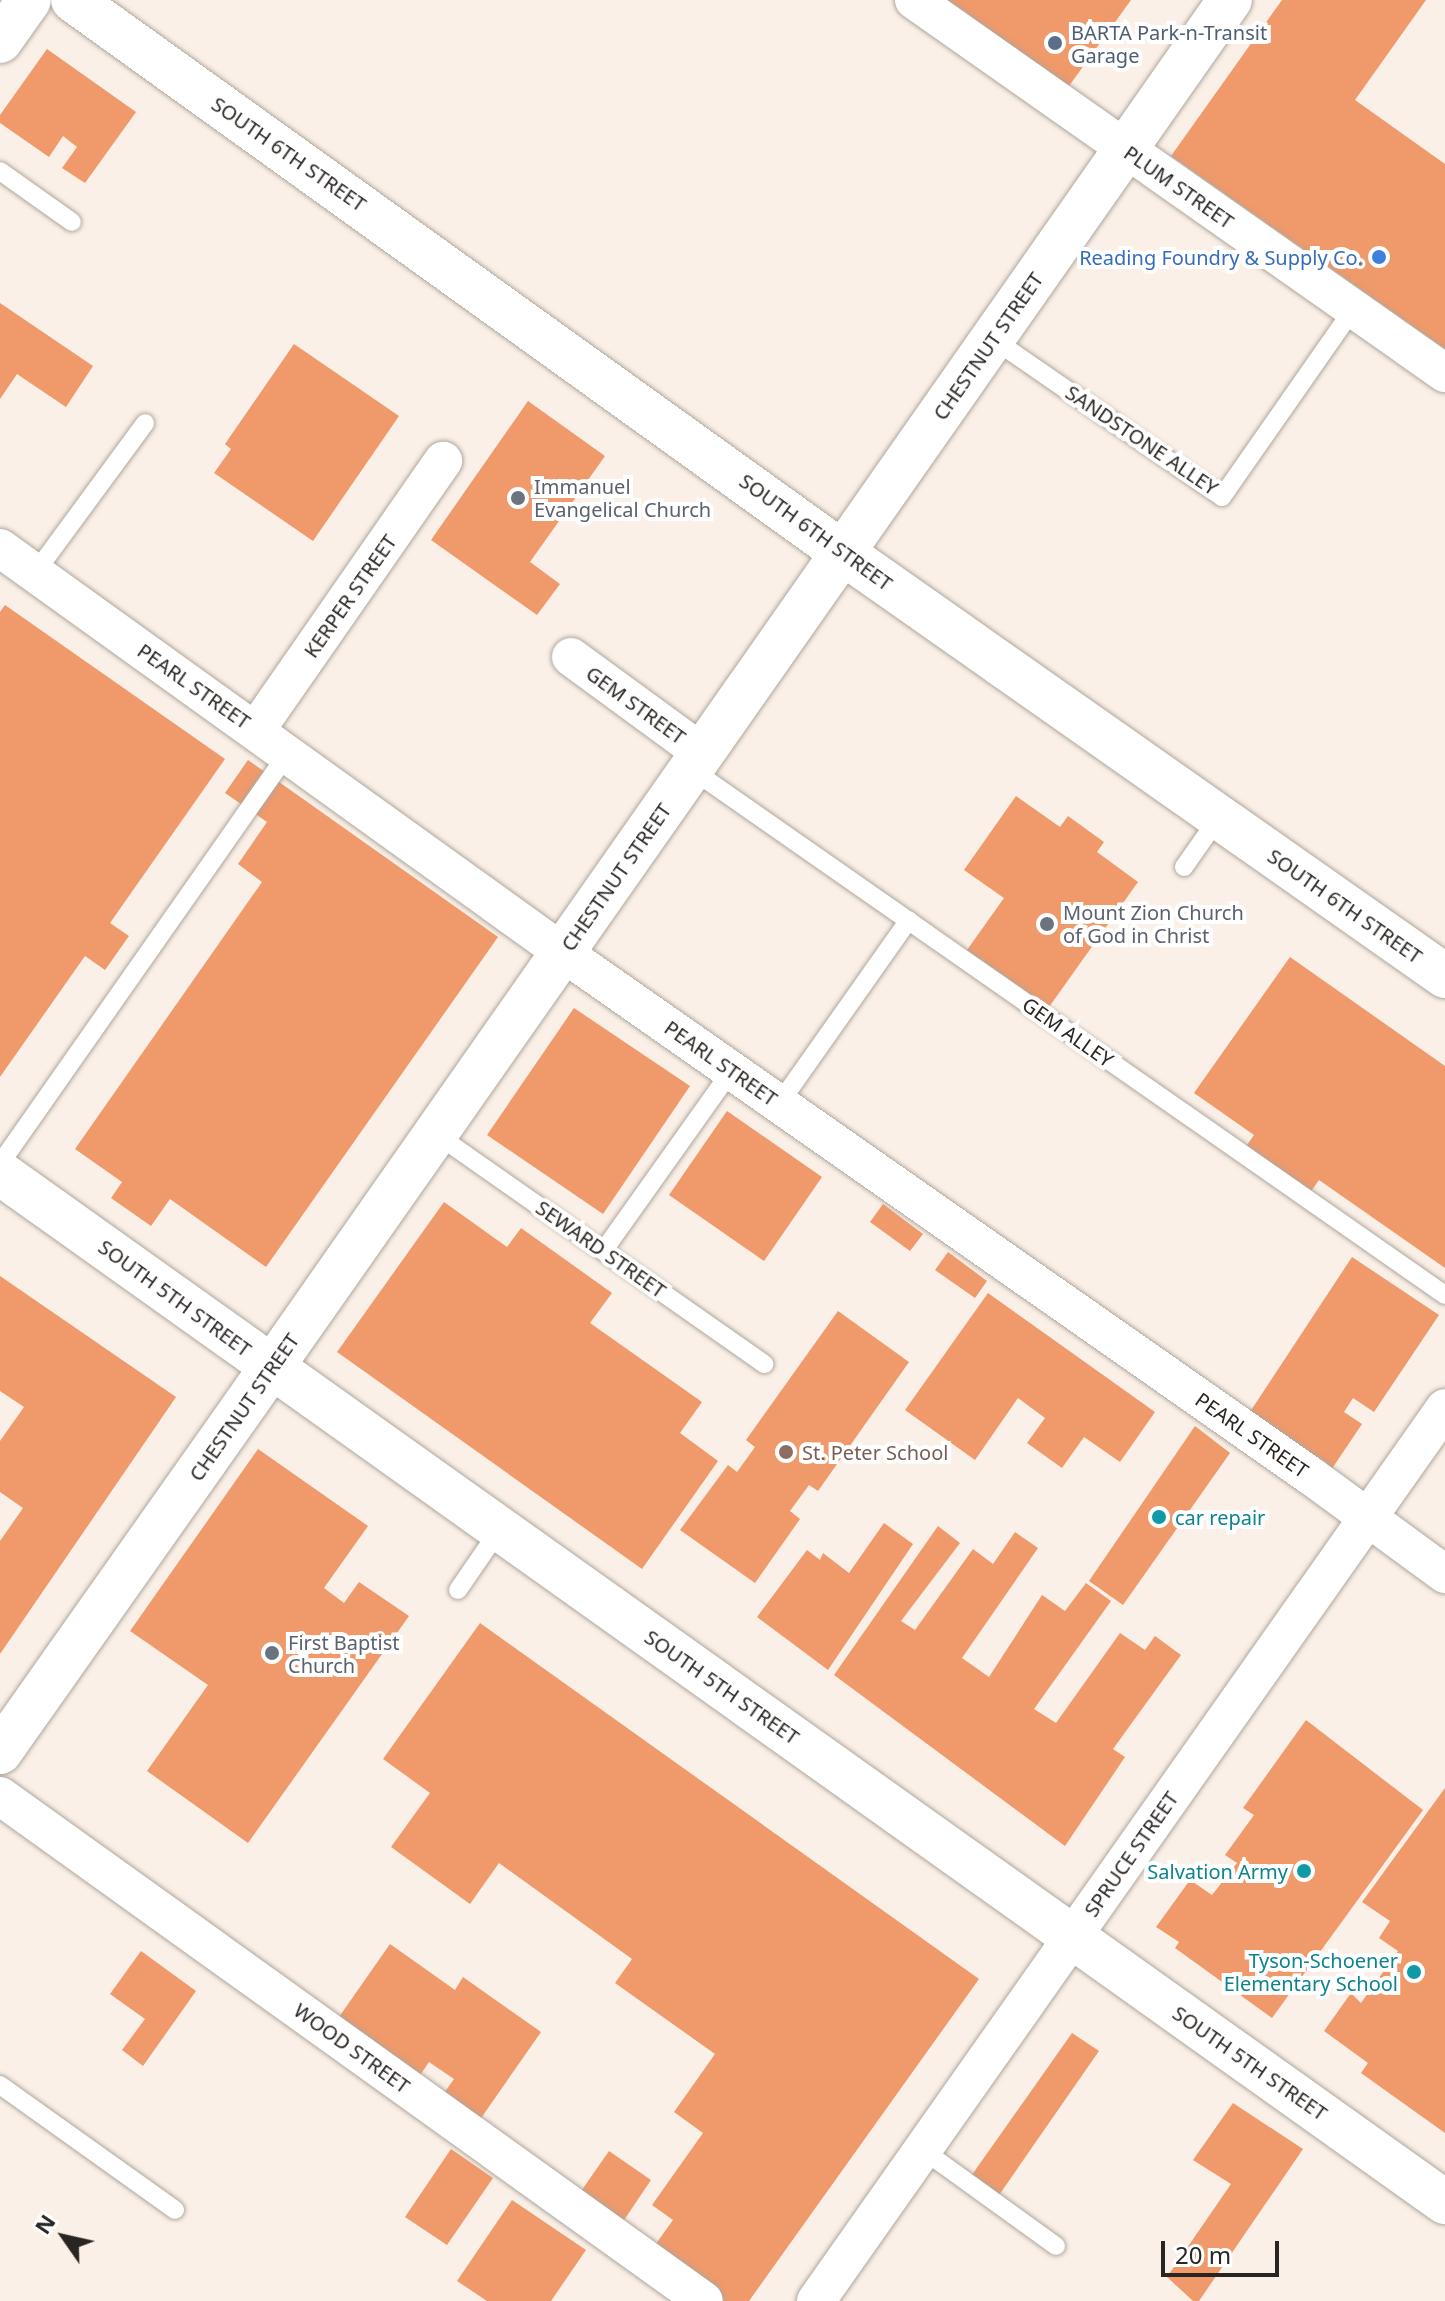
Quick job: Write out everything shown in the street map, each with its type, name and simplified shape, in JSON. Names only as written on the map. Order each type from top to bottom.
[{"type":"street","points":[[0,41],[29,0]]},
{"type":"street","name":"SOUTH 6TH STREET","points":[[73,0],[843,553],[1445,976]]},
{"type":"street","name":"PLUM STREET","points":[[914,0],[1445,373]]},
{"type":"street","name":"CHESTNUT STREET","points":[[0,1752],[1230,0]]},
{"type":"street","name":"KERPER STREET","points":[[256,730],[443,461]]},
{"type":"street","name":"PEARL STREET","points":[[0,548],[562,952],[1445,1574]]},
{"type":"street","name":"GEM STREET","points":[[571,657],[697,761]]},
{"type":"street","name":"SOUTH 5TH STREET","points":[[0,1173],[1445,2202]]},
{"type":"street","name":"SPRUCE STREET","points":[[816,2301],[1445,1408]]},
{"type":"street","name":"WOOD STREET","points":[[0,1796],[704,2301]]},
{"type":"lane","points":[[0,171],[72,222]]},
{"type":"lane","name":"SANDSTONE ALLEY","points":[[993,339],[1222,497],[1354,308]]},
{"type":"lane","points":[[35,573],[145,423]]},
{"type":"lane","points":[[0,1164],[288,753]]},
{"type":"lane","name":"GEM ALLEY","points":[[697,761],[909,920],[1445,1295]]},
{"type":"lane","points":[[1184,867],[1219,817]]},
{"type":"lane","points":[[779,1104],[909,920]]},
{"type":"lane","points":[[604,1250],[732,1070]]},
{"type":"lane","name":"SEWARD STREET","points":[[436,1134],[765,1364]]},
{"type":"lane","points":[[458,1590],[500,1529]]},
{"type":"lane","points":[[0,2085],[175,2210]]},
{"type":"lane","points":[[923,2150],[1056,2246]]},
{"type":"building","name":"BARTA Park-n-Transit Garage","points":[[948,0],[1131,0],[1069,86]]},
{"type":"building","name":"Reading Foundry & Supply Co.","points":[[1282,0],[1426,0],[1355,100],[1445,164],[1445,349],[1171,156]]},
{"type":"building","points":[[47,49],[136,112],[85,183],[62,168],[77,147],[63,136],[49,157],[0,123],[0,115]]},
{"type":"building","points":[[0,303],[93,366],[66,407],[17,374],[0,399]]},
{"type":"building","points":[[294,344],[399,416],[313,541],[214,473],[231,449],[225,444]]},
{"type":"building","name":"Immanuel Evangelical Church","points":[[528,401],[605,456],[530,562],[560,584],[537,615],[431,540]]},
{"type":"building","points":[[5,605],[225,759],[110,923],[129,936],[105,970],[85,956],[0,1077],[0,612]]},
{"type":"building","points":[[248,760],[498,937],[266,1267],[170,1199],[151,1226],[111,1198],[122,1182],[75,1149],[262,882],[238,864],[267,822],[225,793]]},
{"type":"building","name":"Mount Zion Church of God in Christ","points":[[1016,796],[1060,827],[1068,816],[1104,842],[1097,852],[1138,882],[1049,1007],[967,950],[1004,898],[964,870]]},
{"type":"building","points":[[1290,957],[1445,1066],[1445,1268],[1319,1180],[1307,1197],[1242,1152],[1254,1135],[1194,1093]]},
{"type":"building","points":[[574,1008],[690,1086],[603,1214],[487,1135]]},
{"type":"building","points":[[727,1111],[822,1177],[764,1261],[669,1195]]},
{"type":"building","points":[[444,1202],[507,1247],[521,1228],[612,1293],[590,1323],[702,1402],[680,1433],[718,1461],[642,1569],[337,1352]]},
{"type":"building","points":[[883,1204],[923,1234],[910,1251],[870,1222]]},
{"type":"building","points":[[948,1252],[987,1281],[975,1298],[935,1270]]},
{"type":"building","points":[[1352,1257],[1439,1315],[1374,1412],[1353,1398],[1344,1412],[1362,1424],[1325,1479],[1242,1424]]},
{"type":"building","points":[[0,1276],[176,1397],[0,1654],[0,1541],[23,1508],[0,1492],[0,1441],[24,1407],[0,1391]]},
{"type":"building","points":[[988,1293],[1155,1412],[1120,1462],[1084,1437],[1062,1468],[1027,1443],[1045,1418],[1018,1398],[975,1460],[905,1410]]},
{"type":"building","points":[[838,1311],[909,1362],[818,1491],[809,1485],[790,1511],[800,1519],[755,1583],[680,1530],[728,1465],[737,1472],[755,1447],[746,1440]]},
{"type":"building","name":"car repair","points":[[1195,1426],[1230,1453],[1123,1605],[1089,1581]]},
{"type":"building","name":"First Baptist Church","points":[[258,1449],[368,1526],[324,1588],[344,1603],[359,1582],[409,1616],[248,1843],[147,1771],[208,1685],[130,1631]]},
{"type":"building","points":[[884,1523],[913,1544],[828,1670],[757,1617],[807,1550],[820,1560],[823,1553],[849,1573]]},
{"type":"building","points":[[938,1526],[960,1543],[901,1621],[915,1630],[973,1549],[993,1564],[1015,1532],[1038,1548],[962,1658],[989,1677],[1042,1595],[1065,1611],[1086,1583],[1111,1601],[1034,1709],[1056,1723],[1120,1633],[1145,1650],[1155,1636],[1181,1655],[1113,1749],[1125,1757],[1065,1846],[834,1675]]},
{"type":"building","points":[[480,1623],[979,1979],[749,2301],[718,2301],[650,2252],[673,2220],[652,2205],[703,2133],[674,2112],[715,2054],[615,1983],[632,1959],[499,1863],[470,1904],[391,1847],[430,1793],[383,1759]]},
{"type":"building","name":"Salvation Army","points":[[1306,1720],[1423,1810],[1272,2018],[1175,1948],[1179,1942],[1156,1927],[1190,1880],[1212,1895],[1237,1863],[1225,1855],[1254,1815],[1243,1808]]},
{"type":"building","name":"Tyson-Schoener Elementary School","points":[[1445,1788],[1445,2133],[1361,2073],[1368,2063],[1324,2031],[1351,1993],[1361,2003],[1398,1951],[1379,1938],[1390,1921],[1362,1902]]},
{"type":"building","points":[[390,1944],[455,1990],[463,1977],[541,2032],[479,2121],[442,2096],[454,2079],[429,2062],[414,2084],[332,2027]]},
{"type":"building","points":[[141,1951],[196,1991],[143,2066],[122,2050],[145,2019],[110,1994]]},
{"type":"building","points":[[1072,2033],[1099,2051],[997,2198],[969,2179]]},
{"type":"building","points":[[1233,2103],[1303,2149],[1199,2301],[1193,2301],[1167,2277],[1231,2184],[1193,2160]]},
{"type":"building","points":[[451,2149],[493,2178],[447,2245],[405,2217]]},
{"type":"building","points":[[609,2151],[651,2180],[620,2226],[577,2197]]},
{"type":"building","points":[[512,2200],[586,2250],[551,2301],[487,2301],[457,2281]]},
{"type":"place","name":"BARTA Park-n-Transit Garage","points":[[1055,43]]},
{"type":"place","name":"Reading Foundry & Supply Co.","points":[[1379,257]]},
{"type":"place","name":"Immanuel Evangelical Church","points":[[518,498]]},
{"type":"place","name":"Mount Zion Church of God in Christ","points":[[1047,924]]},
{"type":"place","name":"St. Peter School","points":[[786,1452]]},
{"type":"place","name":"car repair","points":[[1159,1517]]},
{"type":"place","name":"First Baptist Church","points":[[272,1653]]},
{"type":"place","name":"Salvation Army","points":[[1304,1871]]},
{"type":"place","name":"Tyson-Schoener Elementary School","points":[[1414,1972]]}]
